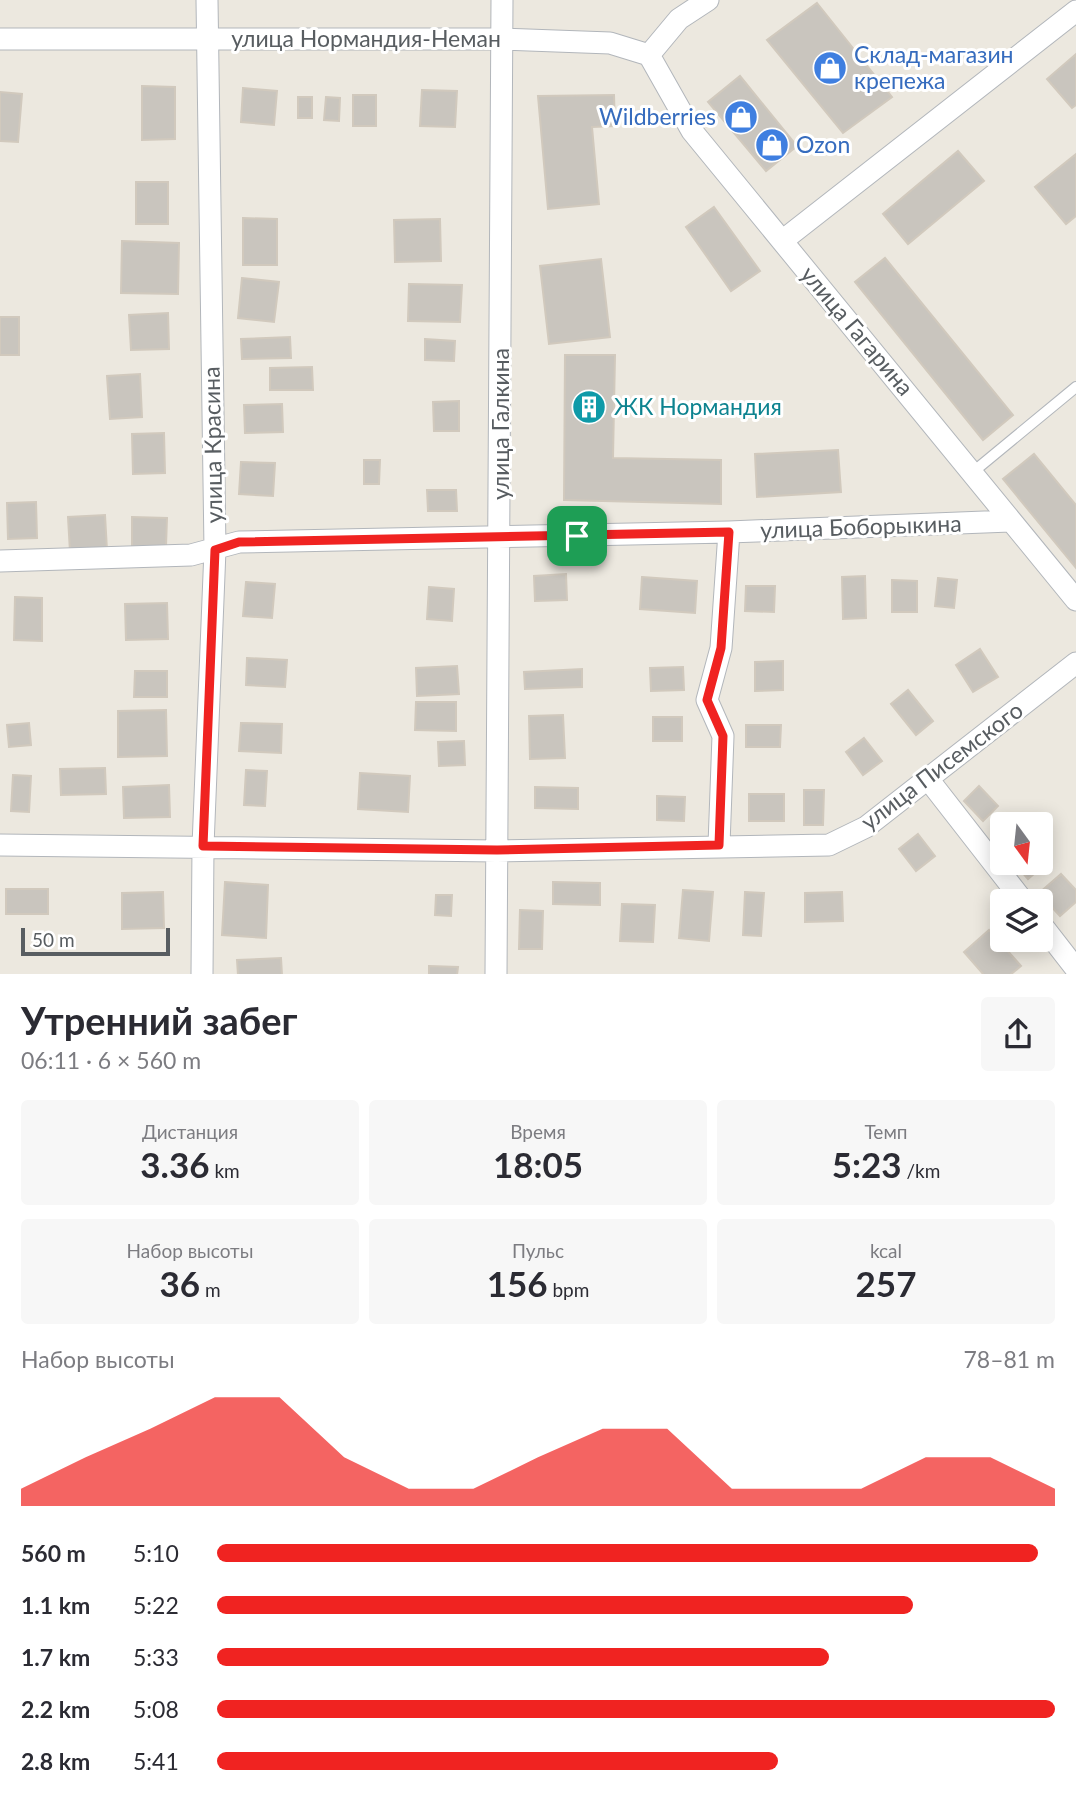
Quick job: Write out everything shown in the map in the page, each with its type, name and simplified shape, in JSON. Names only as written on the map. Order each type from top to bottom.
[{"type":"street","name":"улица Красина","points":[[202,974],[203,846],[215,550],[206,0]]},
{"type":"street","name":"улица Галкина","points":[[496,974],[502,0]]},
{"type":"street","points":[[649,55],[679,19],[708,0]]},
{"type":"street","points":[[782,241],[1076,11]]},
{"type":"street","name":"улица Нормандия-Неман","points":[[0,39],[501,39],[610,43],[649,55]]},
{"type":"street","name":"улица Гагарина","points":[[649,55],[692,131],[1076,600]]},
{"type":"street","name":"улица Боборыкина","points":[[0,561],[191,555],[239,542],[729,532],[1010,521]]},
{"type":"street","points":[[719,845],[723,736],[707,700],[721,648],[729,532]]},
{"type":"street","name":"улица Писемского","points":[[0,845],[497,850],[829,845],[866,827],[1076,663]]},
{"type":"street","points":[[928,779],[1014,889]]},
{"type":"street","points":[[1053,940],[1076,969]]},
{"type":"lane","points":[[973,472],[1076,387]]},
{"type":"building","name":"Склад-магазин крепежа","points":[[817,3],[892,97],[843,133],[767,40]]},
{"type":"building","points":[[1076,54],[1076,105],[1072,108],[1047,79]]},
{"type":"building","points":[[740,76],[797,146],[766,171],[708,102]]},
{"type":"building","points":[[142,86],[175,87],[175,139],[142,140]]},
{"type":"building","points":[[243,88],[277,91],[274,125],[241,122]]},
{"type":"building","points":[[422,90],[457,91],[455,127],[420,126]]},
{"type":"building","points":[[0,92],[22,94],[18,142],[0,141]]},
{"type":"building","points":[[353,95],[376,95],[376,126],[353,126]]},
{"type":"building","points":[[614,95],[615,126],[592,127],[599,204],[548,209],[538,96]]},
{"type":"building","points":[[298,97],[312,97],[312,118],[298,118]]},
{"type":"building","points":[[326,97],[340,98],[339,121],[324,120]]},
{"type":"building","points":[[958,151],[984,181],[908,244],[883,214]]},
{"type":"building","points":[[1076,154],[1076,216],[1066,224],[1035,187]]},
{"type":"building","points":[[136,182],[168,182],[168,224],[136,224]]},
{"type":"building","points":[[714,207],[760,271],[731,291],[686,227]]},
{"type":"building","points":[[243,218],[277,219],[277,265],[243,265]]},
{"type":"building","points":[[440,219],[441,261],[395,262],[394,220]]},
{"type":"building","points":[[122,241],[179,243],[178,294],[121,293]]},
{"type":"building","points":[[885,258],[1013,415],[983,440],[855,282]]},
{"type":"building","points":[[601,259],[610,337],[549,344],[540,266]]},
{"type":"building","points":[[242,278],[279,282],[274,322],[238,318]]},
{"type":"building","points":[[409,284],[462,285],[460,322],[408,321]]},
{"type":"building","points":[[168,313],[169,349],[131,350],[129,315]]},
{"type":"building","points":[[0,317],[19,317],[19,355],[0,355]]},
{"type":"building","points":[[290,337],[291,358],[242,359],[241,339]]},
{"type":"building","points":[[425,339],[455,341],[454,361],[425,360]]},
{"type":"building","name":"ЖК Нормандия","points":[[565,355],[615,355],[613,458],[721,460],[721,504],[564,500]]},
{"type":"building","points":[[312,367],[313,390],[270,390],[270,368]]},
{"type":"building","points":[[140,374],[142,417],[110,419],[107,376]]},
{"type":"building","points":[[459,401],[459,431],[434,431],[433,402]]},
{"type":"building","points":[[282,404],[283,432],[245,433],[244,405]]},
{"type":"building","points":[[164,433],[165,473],[133,474],[132,434]]},
{"type":"building","points":[[838,450],[841,492],[757,497],[755,454]]},
{"type":"building","points":[[1034,454],[1076,505],[1076,568],[1003,479]]},
{"type":"building","points":[[364,460],[380,460],[379,484],[364,484]]},
{"type":"building","points":[[241,462],[275,463],[273,496],[239,494]]},
{"type":"building","points":[[427,490],[456,490],[457,511],[428,511]]},
{"type":"building","points":[[36,502],[37,538],[8,539],[7,503]]},
{"type":"building","points":[[105,515],[107,550],[70,552],[68,517]]},
{"type":"building","points":[[132,517],[167,518],[166,546],[132,546]]},
{"type":"building","points":[[566,574],[567,600],[535,601],[534,576]]},
{"type":"building","points":[[865,576],[866,618],[843,619],[842,577]]},
{"type":"building","points":[[642,577],[697,581],[695,613],[640,609]]},
{"type":"building","points":[[938,578],[957,580],[954,608],[935,606]]},
{"type":"building","points":[[892,580],[917,581],[917,612],[892,612]]},
{"type":"building","points":[[246,582],[275,584],[272,618],[243,616]]},
{"type":"building","points":[[746,586],[775,586],[774,612],[745,611]]},
{"type":"building","points":[[429,587],[454,589],[452,621],[427,619]]},
{"type":"building","points":[[15,597],[42,598],[42,641],[14,640]]},
{"type":"building","points":[[167,603],[168,639],[126,640],[125,604]]},
{"type":"building","points":[[980,649],[998,677],[973,692],[956,665]]},
{"type":"building","points":[[247,658],[287,660],[285,687],[246,685]]},
{"type":"building","points":[[783,661],[783,690],[755,691],[755,662]]},
{"type":"building","points":[[457,666],[459,694],[417,696],[416,668]]},
{"type":"building","points":[[683,667],[684,690],[651,691],[650,668]]},
{"type":"building","points":[[582,669],[582,687],[525,689],[524,672]]},
{"type":"building","points":[[135,671],[167,671],[167,697],[134,697]]},
{"type":"building","points":[[908,690],[933,721],[916,735],[891,704]]},
{"type":"building","points":[[416,702],[456,702],[456,731],[415,730]]},
{"type":"building","points":[[166,710],[167,756],[118,757],[118,711]]},
{"type":"building","points":[[563,715],[565,758],[530,759],[529,716]]},
{"type":"building","points":[[653,717],[682,717],[682,741],[653,741]]},
{"type":"building","points":[[29,723],[31,745],[9,747],[7,725]]},
{"type":"building","points":[[241,723],[282,724],[281,753],[239,751]]},
{"type":"building","points":[[746,725],[781,725],[780,747],[746,747]]},
{"type":"building","points":[[864,738],[882,761],[863,775],[846,752]]},
{"type":"building","points":[[464,741],[465,765],[439,766],[438,742]]},
{"type":"building","points":[[105,768],[106,794],[61,795],[60,769]]},
{"type":"building","points":[[246,770],[267,771],[265,806],[244,805]]},
{"type":"building","points":[[360,773],[410,776],[408,812],[358,809]]},
{"type":"building","points":[[13,775],[31,776],[29,812],[11,811]]},
{"type":"building","points":[[169,785],[170,817],[124,818],[123,787]]},
{"type":"building","points":[[979,786],[998,806],[983,821],[964,801]]},
{"type":"building","points":[[535,787],[578,788],[578,809],[535,808]]},
{"type":"building","points":[[804,790],[824,790],[823,825],[804,825]]},
{"type":"building","points":[[749,794],[784,794],[784,821],[749,821]]},
{"type":"building","points":[[657,796],[685,797],[684,821],[657,820]]},
{"type":"building","points":[[918,834],[935,856],[916,871],[899,849]]},
{"type":"building","points":[[1061,874],[1076,890],[1076,902],[1060,916],[1053,908],[1053,889],[1044,889]]},
{"type":"building","points":[[225,882],[268,885],[266,938],[222,935]]},
{"type":"building","points":[[553,882],[600,883],[600,905],[553,904]]},
{"type":"building","points":[[6,889],[48,889],[48,914],[6,914]]},
{"type":"building","points":[[683,890],[713,892],[709,941],[679,938]]},
{"type":"building","points":[[163,892],[164,928],[122,929],[122,893]]},
{"type":"building","points":[[745,892],[764,893],[761,936],[743,935]]},
{"type":"building","points":[[842,892],[843,921],[805,922],[805,893]]},
{"type":"building","points":[[436,895],[452,895],[451,916],[435,915]]},
{"type":"building","points":[[622,904],[655,905],[653,942],[620,941]]},
{"type":"building","points":[[520,910],[543,911],[542,949],[519,949]]},
{"type":"building","points":[[989,930],[990,952],[1009,952],[1021,966],[1011,974],[983,974],[964,952]]},
{"type":"building","points":[[281,958],[282,974],[238,974],[237,960]]},
{"type":"building","points":[[429,966],[458,967],[457,974],[429,974]]},
{"type":"place","name":"Склад-магазин крепежа","points":[[830,68]]},
{"type":"place","name":"Wildberries","points":[[741,117]]},
{"type":"place","name":"Ozon","points":[[772,145]]},
{"type":"place","name":"ЖК Нормандия","points":[[589,407]]},
{"type":"route","points":[[729,532],[721,648],[707,700],[723,736],[719,845],[497,850],[203,846],[215,550],[239,542],[577,536],[729,532]]}]
